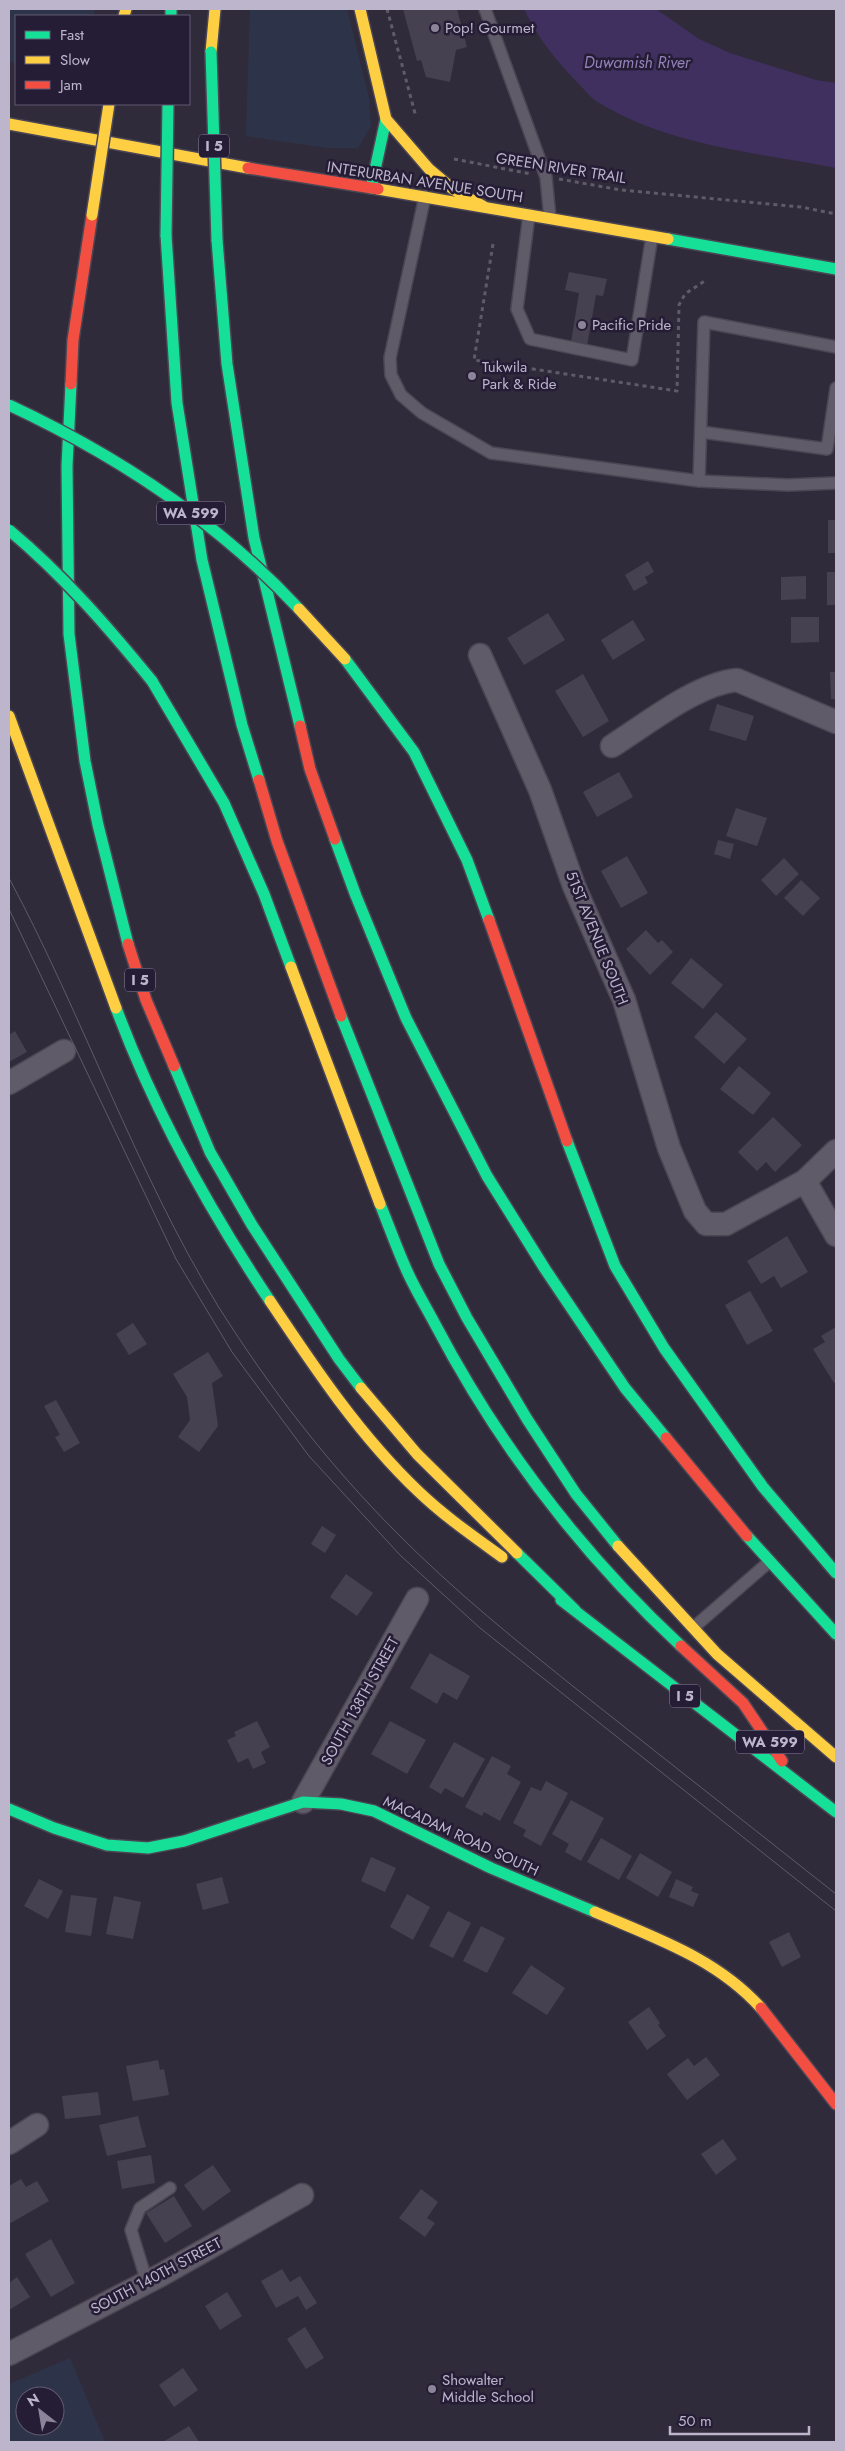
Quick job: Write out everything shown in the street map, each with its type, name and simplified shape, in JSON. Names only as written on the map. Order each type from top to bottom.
[{"type":"main road","name":"I 5","points":[[214,9],[211,52],[217,240],[227,364],[254,538],[310,769],[378,952],[406,1018],[487,1176],[545,1269],[625,1388],[769,1562],[836,1634]]},
{"type":"main road","points":[[360,9],[386,119],[371,188]]},
{"type":"main road","name":"I 5","points":[[109,105],[73,340],[67,466],[69,634],[85,761],[98,825],[129,948],[146,1000],[210,1152],[257,1234],[339,1359],[381,1413],[417,1454],[575,1610],[836,1812]]},
{"type":"main road","points":[[168,105],[166,235],[177,403],[202,560],[242,725],[277,841],[357,1058],[417,1212],[439,1264],[472,1327],[527,1419],[576,1494],[632,1564],[717,1654],[836,1757]]},
{"type":"main road","points":[[386,119],[429,169],[454,190],[482,206]]},
{"type":"main road","name":"INTERURBAN AVENUE SOUTH","points":[[9,124],[836,269]]},
{"type":"main road","name":"WA 599","points":[[9,405],[49,423],[115,460],[162,491],[257,567],[345,659],[414,752],[467,860],[592,1210],[615,1266],[664,1348],[729,1442],[763,1488],[836,1573]]},
{"type":"main road","name":"WA 599","points":[[9,530],[74,589],[115,634],[152,681],[200,759],[228,812],[264,894],[340,1101],[407,1271],[460,1371],[512,1451],[568,1525],[650,1617],[743,1703],[796,1780]]},
{"type":"main road","points":[[9,716],[100,969],[138,1065],[193,1180],[244,1263],[334,1396],[407,1480],[470,1535],[575,1610]]},
{"type":"main road","name":"MACADAM ROAD SOUTH","points":[[9,1809],[54,1828],[107,1845],[148,1848],[184,1841],[303,1802],[341,1804],[374,1811],[491,1868],[676,1947],[717,1968],[749,1994],[770,2016],[836,2104]]},
{"type":"street","name":"51ST AVENUE SOUTH","points":[[480,655],[540,790],[574,886],[624,1000],[669,1148],[696,1211],[706,1224],[726,1224],[805,1180]]},
{"type":"street","points":[[612,746],[700,691],[720,682],[737,680],[836,722]]},
{"type":"street","points":[[9,1083],[64,1051]]},
{"type":"street","points":[[836,1151],[805,1180],[836,1235]]},
{"type":"street","name":"SOUTH 138TH STREET","points":[[303,1802],[417,1599]]},
{"type":"street","points":[[9,2143],[37,2126]]},
{"type":"street","name":"SOUTH 140TH STREET","points":[[9,2354],[147,2282],[302,2196]]},
{"type":"lane","points":[[485,9],[546,177],[550,218]]},
{"type":"lane","points":[[425,196],[390,358],[391,375],[401,395],[422,413],[490,453],[699,482],[788,485],[836,483]]},
{"type":"lane","points":[[529,214],[517,309],[530,339],[632,360],[652,236]]},
{"type":"lane","points":[[699,482],[704,322],[836,346]]},
{"type":"lane","points":[[701,432],[828,449],[836,388]]},
{"type":"lane","points":[[693,1628],[769,1562]]},
{"type":"lane","points":[[147,2282],[131,2230],[140,2208],[170,2188]]},
{"type":"path","points":[[387,9],[416,118]]},
{"type":"path","name":"GREEN RIVER TRAIL","points":[[446,157],[467,163],[621,190],[801,207],[836,214]]},
{"type":"shaded area","points":[[9,9],[95,9],[93,15],[15,15],[15,64],[9,60]]},
{"type":"shaded area","points":[[250,9],[347,9],[369,98],[371,126],[358,148],[327,148],[246,136]]},
{"type":"shaded area","points":[[70,2358],[105,2442],[9,2442],[9,2384]]},
{"type":"water","name":"Duwamish River","points":[[524,9],[656,9],[699,39],[730,53],[816,80],[836,83],[836,168],[743,152],[682,138],[624,116],[593,99],[568,73],[541,39]]},
{"type":"building","name":"Pop! Gourmet","points":[[403,9],[457,9],[467,47],[456,50],[450,82],[426,77],[421,60],[417,61]]},
{"type":"building","name":"Pacific Pride","points":[[569,272],[607,279],[603,296],[596,295],[585,357],[569,354],[579,293],[565,290]]},
{"type":"building","points":[[828,520],[836,520],[836,553],[828,553]]},
{"type":"building","points":[[648,561],[654,572],[645,577],[648,583],[634,591],[625,575]]},
{"type":"building","points":[[827,572],[836,572],[836,605],[827,605]]},
{"type":"building","points":[[806,576],[806,599],[781,600],[781,577]]},
{"type":"building","points":[[548,613],[565,640],[524,665],[507,638]]},
{"type":"building","points":[[791,617],[819,617],[819,642],[791,643]]},
{"type":"building","points":[[633,620],[645,640],[613,660],[601,640]]},
{"type":"building","points":[[830,672],[836,672],[836,699],[831,699]]},
{"type":"building","points":[[583,674],[609,721],[583,737],[555,691]]},
{"type":"building","points":[[717,704],[754,716],[746,741],[709,730]]},
{"type":"building","points":[[619,772],[633,797],[597,817],[583,792]]},
{"type":"building","points":[[736,808],[767,818],[757,846],[726,836]]},
{"type":"building","points":[[718,840],[734,844],[730,859],[714,854]]},
{"type":"building","points":[[627,856],[648,893],[621,908],[601,871]]},
{"type":"building","points":[[784,858],[799,874],[776,896],[761,880]]},
{"type":"building","points":[[801,880],[820,898],[803,916],[784,898]]},
{"type":"building","points":[[646,930],[658,943],[662,940],[673,952],[650,975],[626,949]]},
{"type":"building","points":[[691,958],[723,985],[703,1009],[671,983]]},
{"type":"building","points":[[716,1012],[747,1039],[724,1064],[694,1037]]},
{"type":"building","points":[[15,1031],[27,1052],[9,1062],[9,1035]]},
{"type":"building","points":[[739,1066],[771,1093],[753,1115],[720,1089]]},
{"type":"building","points":[[773,1117],[802,1145],[775,1172],[766,1162],[757,1171],[738,1152]]},
{"type":"building","points":[[787,1236],[808,1272],[781,1288],[774,1276],[761,1284],[747,1261]]},
{"type":"building","points":[[750,1291],[773,1331],[747,1345],[725,1305]]},
{"type":"building","points":[[133,1323],[147,1344],[129,1355],[116,1334]]},
{"type":"building","points":[[836,1327],[836,1382],[834,1383],[813,1349],[825,1342],[821,1336]]},
{"type":"building","points":[[208,1352],[223,1376],[212,1383],[218,1426],[199,1452],[178,1437],[190,1420],[187,1397],[173,1374]]},
{"type":"building","points":[[56,1400],[80,1443],[64,1452],[55,1437],[60,1435],[44,1406]]},
{"type":"building","points":[[322,1526],[336,1535],[325,1553],[311,1544]]},
{"type":"building","points":[[346,1574],[373,1593],[357,1616],[330,1597]]},
{"type":"building","points":[[430,1653],[470,1676],[457,1700],[443,1692],[437,1704],[410,1688]]},
{"type":"building","points":[[257,1721],[270,1747],[261,1752],[266,1763],[253,1769],[248,1758],[238,1763],[227,1740],[236,1736],[234,1732]]},
{"type":"building","points":[[390,1721],[426,1740],[407,1774],[371,1754]]},
{"type":"building","points":[[454,1742],[485,1759],[463,1798],[445,1788],[441,1794],[429,1787]]},
{"type":"building","points":[[492,1756],[511,1766],[507,1774],[521,1782],[500,1821],[484,1812],[482,1816],[465,1807]]},
{"type":"building","points":[[546,1781],[568,1793],[541,1846],[523,1836],[526,1830],[513,1823],[531,1787],[541,1791]]},
{"type":"building","points":[[571,1800],[604,1818],[581,1861],[565,1852],[569,1844],[552,1834]]},
{"type":"building","points":[[601,1838],[632,1856],[619,1880],[587,1862]]},
{"type":"building","points":[[640,1853],[672,1872],[658,1897],[626,1878]]},
{"type":"building","points":[[371,1857],[396,1868],[385,1892],[361,1881]]},
{"type":"building","points":[[222,1877],[229,1903],[203,1910],[196,1884]]},
{"type":"building","points":[[39,1879],[63,1891],[48,1919],[24,1906]]},
{"type":"building","points":[[676,1879],[693,1887],[691,1891],[699,1894],[693,1907],[669,1897]]},
{"type":"building","points":[[407,1894],[430,1907],[413,1940],[390,1927]]},
{"type":"building","points":[[71,1895],[97,1898],[91,1936],[65,1932]]},
{"type":"building","points":[[114,1896],[141,1902],[133,1939],[106,1934]]},
{"type":"building","points":[[448,1911],[471,1923],[453,1958],[429,1946]]},
{"type":"building","points":[[481,1926],[505,1938],[487,1973],[463,1961]]},
{"type":"building","points":[[789,1932],[801,1957],[782,1967],[769,1942]]},
{"type":"building","points":[[531,1965],[565,1988],[547,2015],[512,1993]]},
{"type":"building","points":[[649,2007],[666,2036],[647,2050],[628,2022]]},
{"type":"building","points":[[706,2057],[720,2075],[687,2100],[667,2074],[688,2058],[694,2066]]},
{"type":"building","points":[[158,2060],[160,2070],[164,2069],[169,2095],[133,2101],[126,2066]]},
{"type":"building","points":[[98,2092],[101,2115],[65,2119],[62,2096]]},
{"type":"building","points":[[138,2116],[146,2147],[107,2156],[99,2125]]},
{"type":"building","points":[[723,2139],[737,2159],[716,2175],[701,2154]]},
{"type":"building","points":[[151,2155],[155,2183],[122,2189],[117,2161]]},
{"type":"building","points":[[213,2165],[231,2191],[203,2211],[184,2185]]},
{"type":"building","points":[[21,2179],[26,2187],[37,2181],[49,2201],[9,2224],[9,2186]]},
{"type":"building","points":[[421,2189],[438,2202],[427,2218],[435,2223],[425,2237],[399,2218]]},
{"type":"building","points":[[174,2196],[192,2226],[165,2243],[146,2213]]},
{"type":"building","points":[[51,2239],[75,2283],[51,2297],[25,2254]]},
{"type":"building","points":[[282,2269],[290,2282],[300,2276],[317,2303],[306,2310],[298,2296],[276,2308],[261,2281]]},
{"type":"building","points":[[17,2277],[30,2297],[9,2310],[9,2283]]},
{"type":"building","points":[[227,2292],[242,2316],[220,2330],[205,2306]]},
{"type":"building","points":[[305,2327],[324,2358],[306,2369],[287,2339]]},
{"type":"building","points":[[183,2368],[198,2390],[174,2407],[159,2385]]},
{"type":"building","points":[[189,2426],[199,2442],[163,2442]]},
{"type":"tram line","points":[[9,878],[62,985],[135,1148],[188,1254],[218,1306],[258,1366],[323,1452],[396,1532],[487,1616],[836,1894]]},
{"type":"tram line","points":[[9,909],[176,1259],[232,1352],[309,1456],[400,1555],[480,1628],[836,1911]]},
{"type":"traffic: fast","points":[[171,9],[171,15]]},
{"type":"traffic: fast","points":[[211,52],[217,240]]},
{"type":"traffic: fast","points":[[166,235],[168,105]]},
{"type":"traffic: fast","points":[[371,188],[386,119]]},
{"type":"traffic: fast","points":[[166,235],[177,403],[202,560],[242,725],[259,780]]},
{"type":"traffic: fast","points":[[668,239],[836,269]]},
{"type":"traffic: fast","points":[[217,240],[227,364],[254,538],[300,726]]},
{"type":"traffic: fast","points":[[71,384],[67,466],[69,634],[85,761],[98,825],[128,944]]},
{"type":"traffic: fast","points":[[9,405],[88,446],[164,493],[235,547],[299,609]]},
{"type":"traffic: fast","points":[[9,530],[48,565],[84,602],[152,681]]},
{"type":"traffic: fast","points":[[345,659],[414,752],[467,860],[489,920]]},
{"type":"traffic: fast","points":[[152,681],[224,803],[264,894],[291,967]]},
{"type":"traffic: fast","points":[[335,839],[406,1018],[487,1176],[545,1269],[625,1388],[666,1438]]},
{"type":"traffic: fast","points":[[116,1008],[148,1085],[184,1159],[225,1231],[270,1301]]},
{"type":"traffic: fast","points":[[341,1016],[439,1264],[467,1318],[527,1419],[576,1494],[618,1546]]},
{"type":"traffic: fast","points":[[174,1066],[210,1152],[252,1225],[339,1359],[361,1388]]},
{"type":"traffic: fast","points":[[567,1141],[615,1266],[664,1348],[763,1487],[836,1573]]},
{"type":"traffic: fast","points":[[380,1204],[410,1278],[460,1369],[514,1454],[544,1496],[576,1535],[610,1574],[681,1646]]},
{"type":"traffic: fast","points":[[747,1536],[836,1634]]},
{"type":"traffic: fast","points":[[517,1553],[575,1610]]},
{"type":"traffic: fast","points":[[561,1600],[836,1812]]},
{"type":"traffic: fast","points":[[9,1809],[54,1828],[107,1845],[148,1848],[184,1841],[303,1802],[341,1804],[374,1811],[491,1868],[595,1912]]},
{"type":"traffic: slow","points":[[124,15],[126,9]]},
{"type":"traffic: slow","points":[[211,52],[215,9]]},
{"type":"traffic: slow","points":[[360,9],[386,119],[429,169],[454,190],[483,206]]},
{"type":"traffic: slow","points":[[92,215],[109,105]]},
{"type":"traffic: slow","points":[[9,124],[248,168]]},
{"type":"traffic: slow","points":[[378,189],[668,239]]},
{"type":"traffic: slow","points":[[299,609],[345,659]]},
{"type":"traffic: slow","points":[[9,716],[116,1008]]},
{"type":"traffic: slow","points":[[291,967],[380,1204]]},
{"type":"traffic: slow","points":[[270,1301],[357,1424],[397,1470],[438,1509],[502,1557]]},
{"type":"traffic: slow","points":[[361,1388],[417,1454],[517,1553]]},
{"type":"traffic: slow","points":[[618,1546],[717,1654],[836,1757]]},
{"type":"traffic: slow","points":[[595,1912],[684,1951],[705,1963],[725,1976],[761,2008]]},
{"type":"traffic: jam","points":[[248,168],[378,189]]},
{"type":"traffic: jam","points":[[71,384],[73,340],[92,215]]},
{"type":"traffic: jam","points":[[300,726],[310,769],[335,839]]},
{"type":"traffic: jam","points":[[259,780],[277,841],[341,1016]]},
{"type":"traffic: jam","points":[[489,920],[567,1141]]},
{"type":"traffic: jam","points":[[128,944],[146,1000],[174,1066]]},
{"type":"traffic: jam","points":[[666,1438],[747,1536]]},
{"type":"traffic: jam","points":[[681,1646],[743,1703],[782,1761]]},
{"type":"traffic: jam","points":[[761,2008],[836,2104]]},
{"type":"place","name":"Pop! Gourmet","points":[[435,28]]},
{"type":"place","name":"Pacific Pride","points":[[582,325]]},
{"type":"place","name":"Tukwila Park & Ride","points":[[472,376]]},
{"type":"place","name":"Showalter Middle School","points":[[432,2389]]}]
